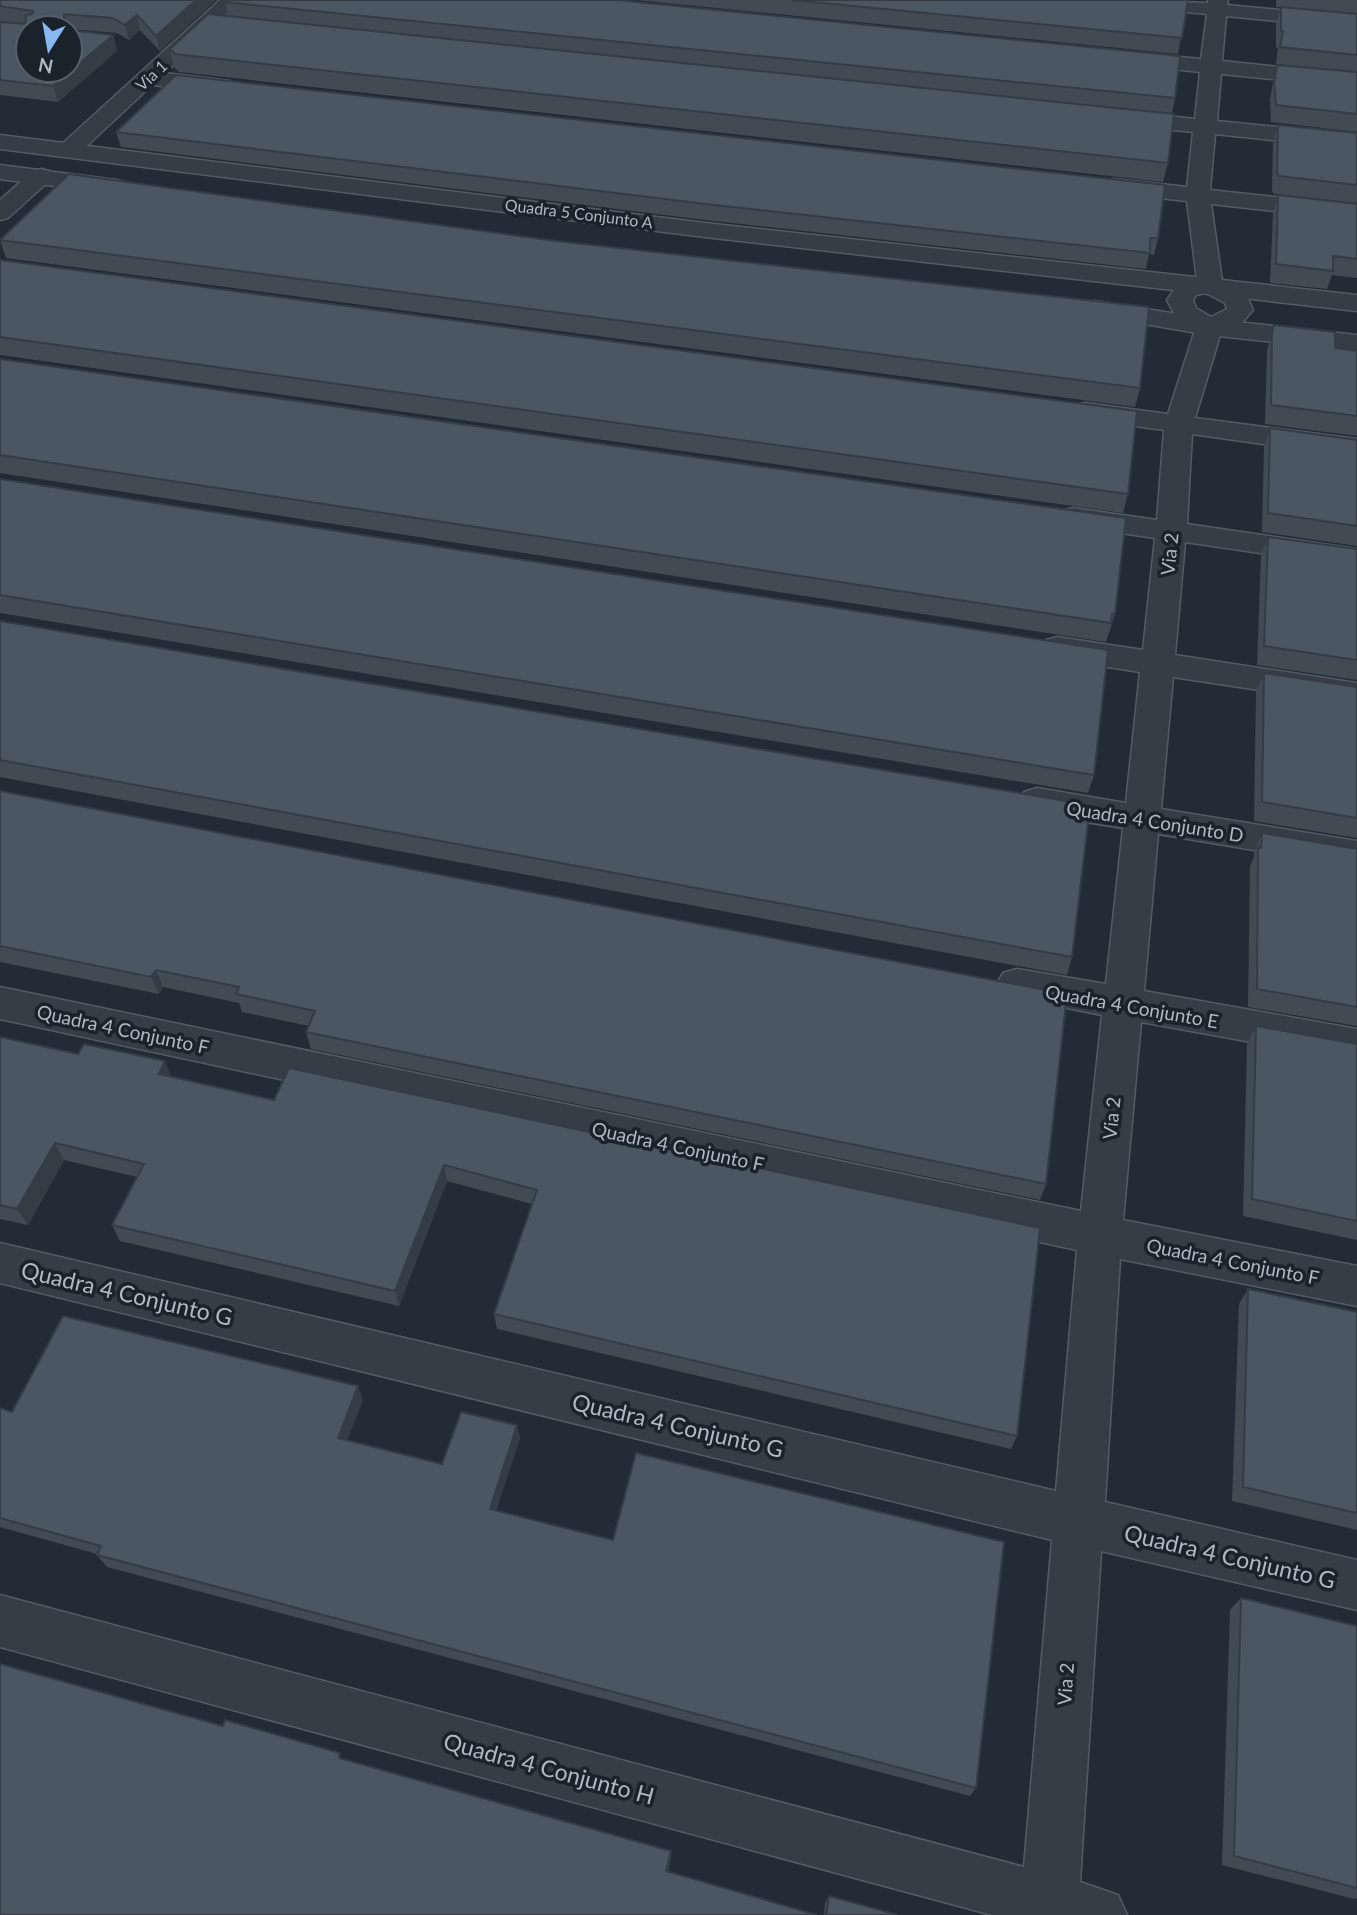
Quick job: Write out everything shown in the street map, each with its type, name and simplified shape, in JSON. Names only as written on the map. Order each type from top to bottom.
[{"type":"street","name":"Via 1","points":[[70,149],[232,0]]},
{"type":"street","points":[[1118,0],[1218,5],[1357,23]]},
{"type":"street","points":[[1210,285],[1198,195],[1218,5]]},
{"type":"street","points":[[208,23],[236,25]]},
{"type":"street","points":[[1114,57],[1357,81]]},
{"type":"street","points":[[148,78],[244,89]]},
{"type":"street","points":[[1107,116],[1357,142]]},
{"type":"street","name":"Quadra 5 Conjunto A","points":[[0,142],[70,149],[596,227],[705,230],[1357,303]]},
{"type":"street","points":[[0,172],[136,190]]},
{"type":"street","points":[[0,213],[41,176]]},
{"type":"street","points":[[1088,183],[1357,213]]},
{"type":"street","points":[[664,251],[664,241],[676,234],[705,230]]},
{"type":"street","points":[[1210,285],[1237,299],[1240,310],[1225,329],[1185,312],[1180,300],[1187,289],[1210,285]]},
{"type":"street","points":[[1077,307],[1146,315],[1225,329],[1357,344]]},
{"type":"street","name":"Via 2","points":[[1066,1911],[1077,1521],[1100,1235],[1180,424],[1225,329]]},
{"type":"street","points":[[1055,407],[1357,448]]},
{"type":"street","points":[[1047,514],[1357,558]]},
{"type":"street","points":[[1034,645],[1357,694]]},
{"type":"street","name":"Quadra 4 Conjunto D","points":[[1004,796],[1357,854]]},
{"type":"street","name":"Quadra 4 Conjunto E","points":[[985,979],[1357,1045]]},
{"type":"street","name":"Quadra 4 Conjunto F","points":[[0,1003],[1100,1235],[1357,1286]]},
{"type":"street","name":"Quadra 4 Conjunto G","points":[[0,1263],[1077,1521],[1357,1585]]},
{"type":"street","name":"Quadra 4 Conjunto H","points":[[0,1621],[1066,1911]]},
{"type":"building","points":[[0,0],[196,0],[156,36],[137,15],[125,25],[113,18],[84,14],[32,14],[33,11],[0,6]]},
{"type":"building","points":[[617,0],[1180,56],[1175,98],[225,2]]},
{"type":"building","points":[[792,0],[1188,0],[1182,38]]},
{"type":"building","points":[[1281,7],[1357,14],[1357,55],[1280,47],[1283,31]]},
{"type":"building","points":[[208,14],[1174,114],[1168,163],[175,54],[170,49]]},
{"type":"building","points":[[0,22],[14,23],[14,82],[0,80]]},
{"type":"building","points":[[84,32],[113,35],[84,60]]},
{"type":"building","points":[[1277,65],[1357,72],[1357,114],[1276,105],[1274,83]]},
{"type":"building","points":[[176,75],[1165,185],[1158,238],[1150,238],[1150,253],[706,204],[116,132]]},
{"type":"building","points":[[1278,125],[1357,133],[1357,185],[1279,176]]},
{"type":"building","points":[[69,174],[556,241],[1149,307],[1140,388],[0,240]]},
{"type":"building","points":[[1278,195],[1357,204],[1357,259],[1333,256],[1333,271],[1276,264]]},
{"type":"building","points":[[0,260],[1137,411],[1128,494],[0,337]]},
{"type":"building","points":[[1274,325],[1335,332],[1335,348],[1357,351],[1357,416],[1271,405]]},
{"type":"building","points":[[0,359],[1126,518],[1115,614],[1112,614],[1111,623],[0,455]]},
{"type":"building","points":[[1270,428],[1357,440],[1357,526],[1268,513]]},
{"type":"building","points":[[0,479],[1108,650],[1094,775],[0,595]]},
{"type":"building","points":[[1268,537],[1357,549],[1357,660],[1264,646]]},
{"type":"building","points":[[0,621],[1090,805],[1072,957],[0,760]]},
{"type":"building","points":[[1264,673],[1357,687],[1357,818],[1262,802]]},
{"type":"building","points":[[0,791],[1067,994],[1046,1184],[306,1032],[315,1011],[236,994],[239,987],[156,970],[151,977],[0,946]]},
{"type":"building","points":[[1262,833],[1357,849],[1357,1007],[1257,989],[1258,847],[1261,848]]},
{"type":"building","points":[[1256,1026],[1357,1044],[1357,1221],[1252,1199]]},
{"type":"building","points":[[0,1037],[78,1054],[84,1044],[165,1061],[159,1074],[274,1100],[289,1068],[1040,1228],[1017,1436],[494,1314],[537,1190],[444,1165],[395,1291],[112,1225],[144,1164],[55,1143],[17,1209],[0,1205]]},
{"type":"building","points":[[1248,1289],[1357,1312],[1357,1513],[1243,1487]]},
{"type":"building","points":[[63,1316],[358,1386],[338,1438],[442,1464],[461,1412],[517,1425],[490,1509],[613,1540],[636,1453],[1004,1542],[976,1788],[97,1555],[101,1546],[0,1518],[0,1408],[12,1412]]},
{"type":"building","points":[[1241,1598],[1357,1626],[1357,1888],[1234,1856]]},
{"type":"building","points":[[0,1664],[223,1726],[225,1720],[340,1753],[339,1758],[671,1851],[666,1871],[817,1915],[0,1915]]},
{"type":"building","points":[[829,1896],[898,1915],[826,1915]]}]
